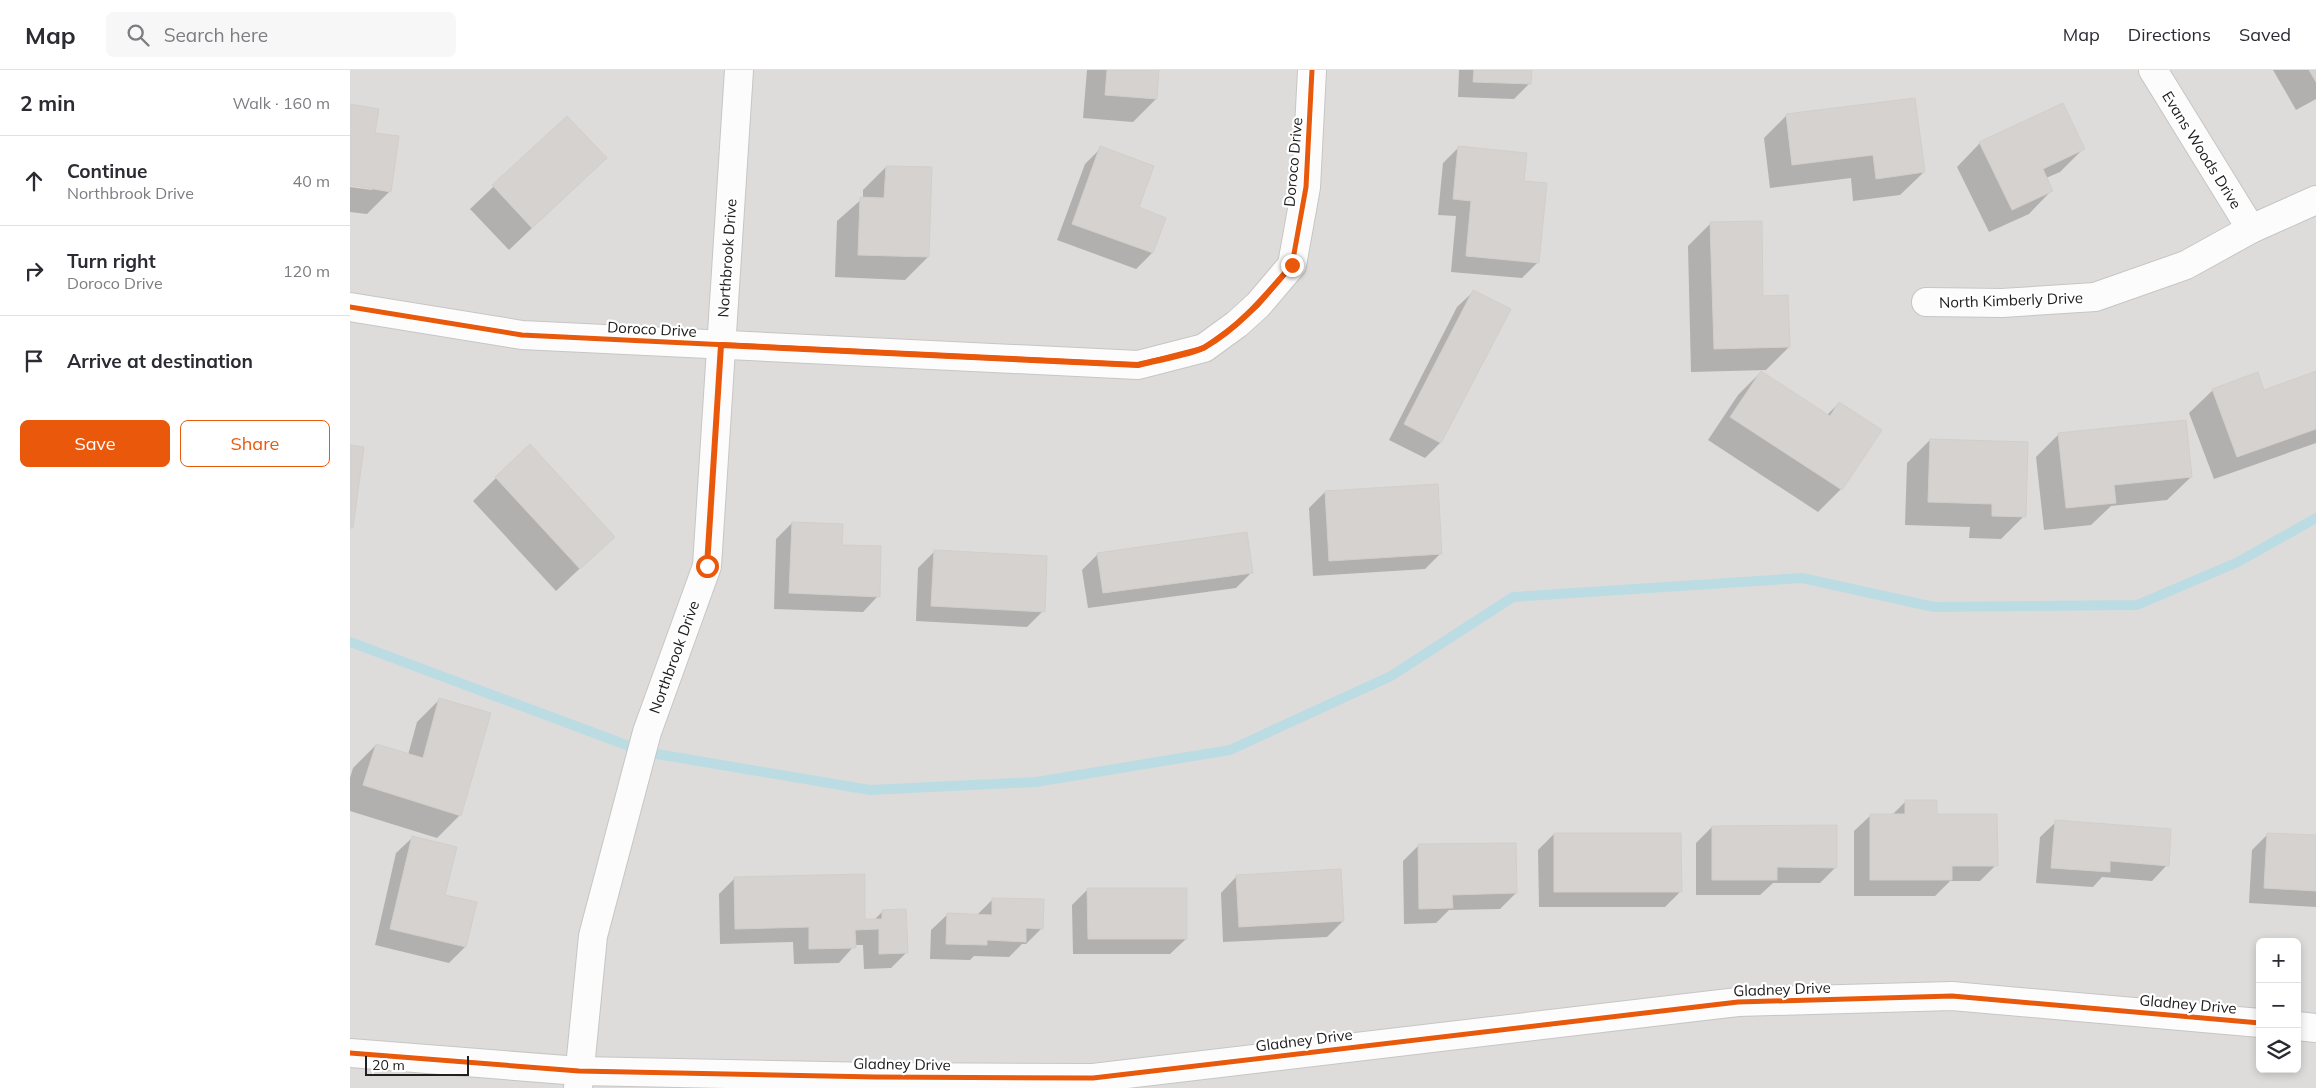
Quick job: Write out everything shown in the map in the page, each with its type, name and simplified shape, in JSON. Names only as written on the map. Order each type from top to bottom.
[{"type":"street","name":"Northbrook Drive","points":[[578,1079],[594,936],[647,732],[707,566],[739,70]]},
{"type":"street","name":"Doroco Drive","points":[[350,306],[522,335],[1138,365],[1204,348],[1237,324],[1258,304],[1292,265],[1306,186],[1312,70]]},
{"type":"street","name":"Evans Woods Drive","points":[[2153,70],[2251,229]]},
{"type":"street","name":"North Kimberly Drive","points":[[1926,302],[2002,303],[2095,297],[2186,265],[2251,229],[2316,200]]},
{"type":"street","name":"Gladney Drive","points":[[350,1053],[578,1079],[866,1077],[1093,1083],[1738,1002],[1952,996],[2256,1023]]},
{"type":"street","points":[[2301,1026],[2316,1028]]},
{"type":"shaded area","points":[[350,70],[2316,70],[2316,1088],[350,1088]]},
{"type":"building","points":[[1107,70],[1159,70],[1157,99],[1105,95]]},
{"type":"building","points":[[1474,70],[1532,70],[1531,84],[1473,82]]},
{"type":"building","points":[[2309,70],[2316,70],[2316,82]]},
{"type":"building","points":[[1915,98],[1925,172],[1876,179],[1873,155],[1792,165],[1786,114]]},
{"type":"building","points":[[2063,103],[2085,149],[2043,169],[2053,191],[2012,210],[1979,142]]},
{"type":"building","points":[[350,104],[379,109],[375,133],[399,136],[391,192],[350,185]]},
{"type":"building","points":[[567,116],[607,158],[532,228],[492,185]]},
{"type":"building","points":[[1100,146],[1154,166],[1139,207],[1166,218],[1153,253],[1072,224]]},
{"type":"building","points":[[1458,146],[1527,153],[1524,181],[1547,183],[1539,263],[1466,256],[1471,201],[1453,199]]},
{"type":"building","points":[[886,166],[932,167],[929,257],[858,255],[860,197],[884,198]]},
{"type":"building","points":[[1762,221],[1763,296],[1788,295],[1790,347],[1714,349],[1710,222]]},
{"type":"building","points":[[1473,290],[1511,309],[1441,443],[1404,424]]},
{"type":"building","points":[[1761,371],[1830,416],[1839,402],[1882,430],[1842,490],[1730,417]]},
{"type":"building","points":[[2316,371],[2316,429],[2237,457],[2212,389],[2258,372],[2264,390]]},
{"type":"building","points":[[2186,420],[2192,477],[2114,485],[2116,503],[2066,508],[2058,433]]},
{"type":"building","points":[[1930,439],[2028,442],[2026,517],[1992,516],[1992,504],[1928,502]]},
{"type":"building","points":[[530,444],[615,537],[580,569],[495,477]]},
{"type":"building","points":[[350,445],[364,447],[353,528],[350,528]]},
{"type":"building","points":[[1438,484],[1442,554],[1329,561],[1325,491]]},
{"type":"building","points":[[792,522],[843,524],[842,545],[881,546],[880,597],[789,593]]},
{"type":"building","points":[[1247,532],[1253,573],[1103,593],[1097,553]]},
{"type":"building","points":[[934,550],[1047,556],[1045,612],[931,606]]},
{"type":"building","points":[[439,698],[491,713],[461,816],[363,785],[376,744],[423,758]]},
{"type":"building","points":[[1905,800],[1937,800],[1937,814],[1997,814],[1998,866],[1952,866],[1952,880],[1870,880],[1870,814],[1905,814]]},
{"type":"building","points":[[2055,820],[2171,829],[2169,866],[2110,861],[2110,872],[2051,868]]},
{"type":"building","points":[[1837,825],[1837,868],[1777,867],[1777,880],[1712,880],[1712,826]]},
{"type":"building","points":[[1554,833],[1681,833],[1682,892],[1554,892]]},
{"type":"building","points":[[2267,833],[2316,835],[2316,891],[2264,888]]},
{"type":"building","points":[[412,836],[457,847],[445,895],[477,902],[466,947],[390,929]]},
{"type":"building","points":[[1516,843],[1517,893],[1452,895],[1453,908],[1419,909],[1418,844]]},
{"type":"building","points":[[1341,869],[1344,921],[1239,927],[1236,875]]},
{"type":"building","points":[[865,874],[865,919],[882,919],[882,910],[906,909],[908,953],[879,954],[879,929],[855,930],[856,948],[809,949],[809,927],[735,929],[734,877]]},
{"type":"building","points":[[1087,888],[1187,888],[1187,939],[1088,939]]},
{"type":"building","points":[[992,898],[1044,899],[1043,929],[1026,928],[1026,942],[987,940],[987,945],[946,944],[947,913],[992,915]]},
{"type":"waterway","points":[[350,642],[645,752],[870,790],[1036,782],[1230,750],[1391,676],[1513,597],[1802,578],[1934,607],[2137,605],[2238,562],[2316,518]]},
{"type":"cycle path","points":[[350,307],[522,335],[1138,365],[1204,348],[1237,324],[1258,305],[1292,265],[1306,187],[1312,70]]},
{"type":"cycle path","points":[[350,1053],[579,1071],[876,1077],[1093,1078],[1738,1002],[1952,996],[2256,1023]]},
{"type":"route","points":[[707,566],[721,345],[1138,365],[1204,348],[1237,324],[1258,304],[1292,265]]}]
